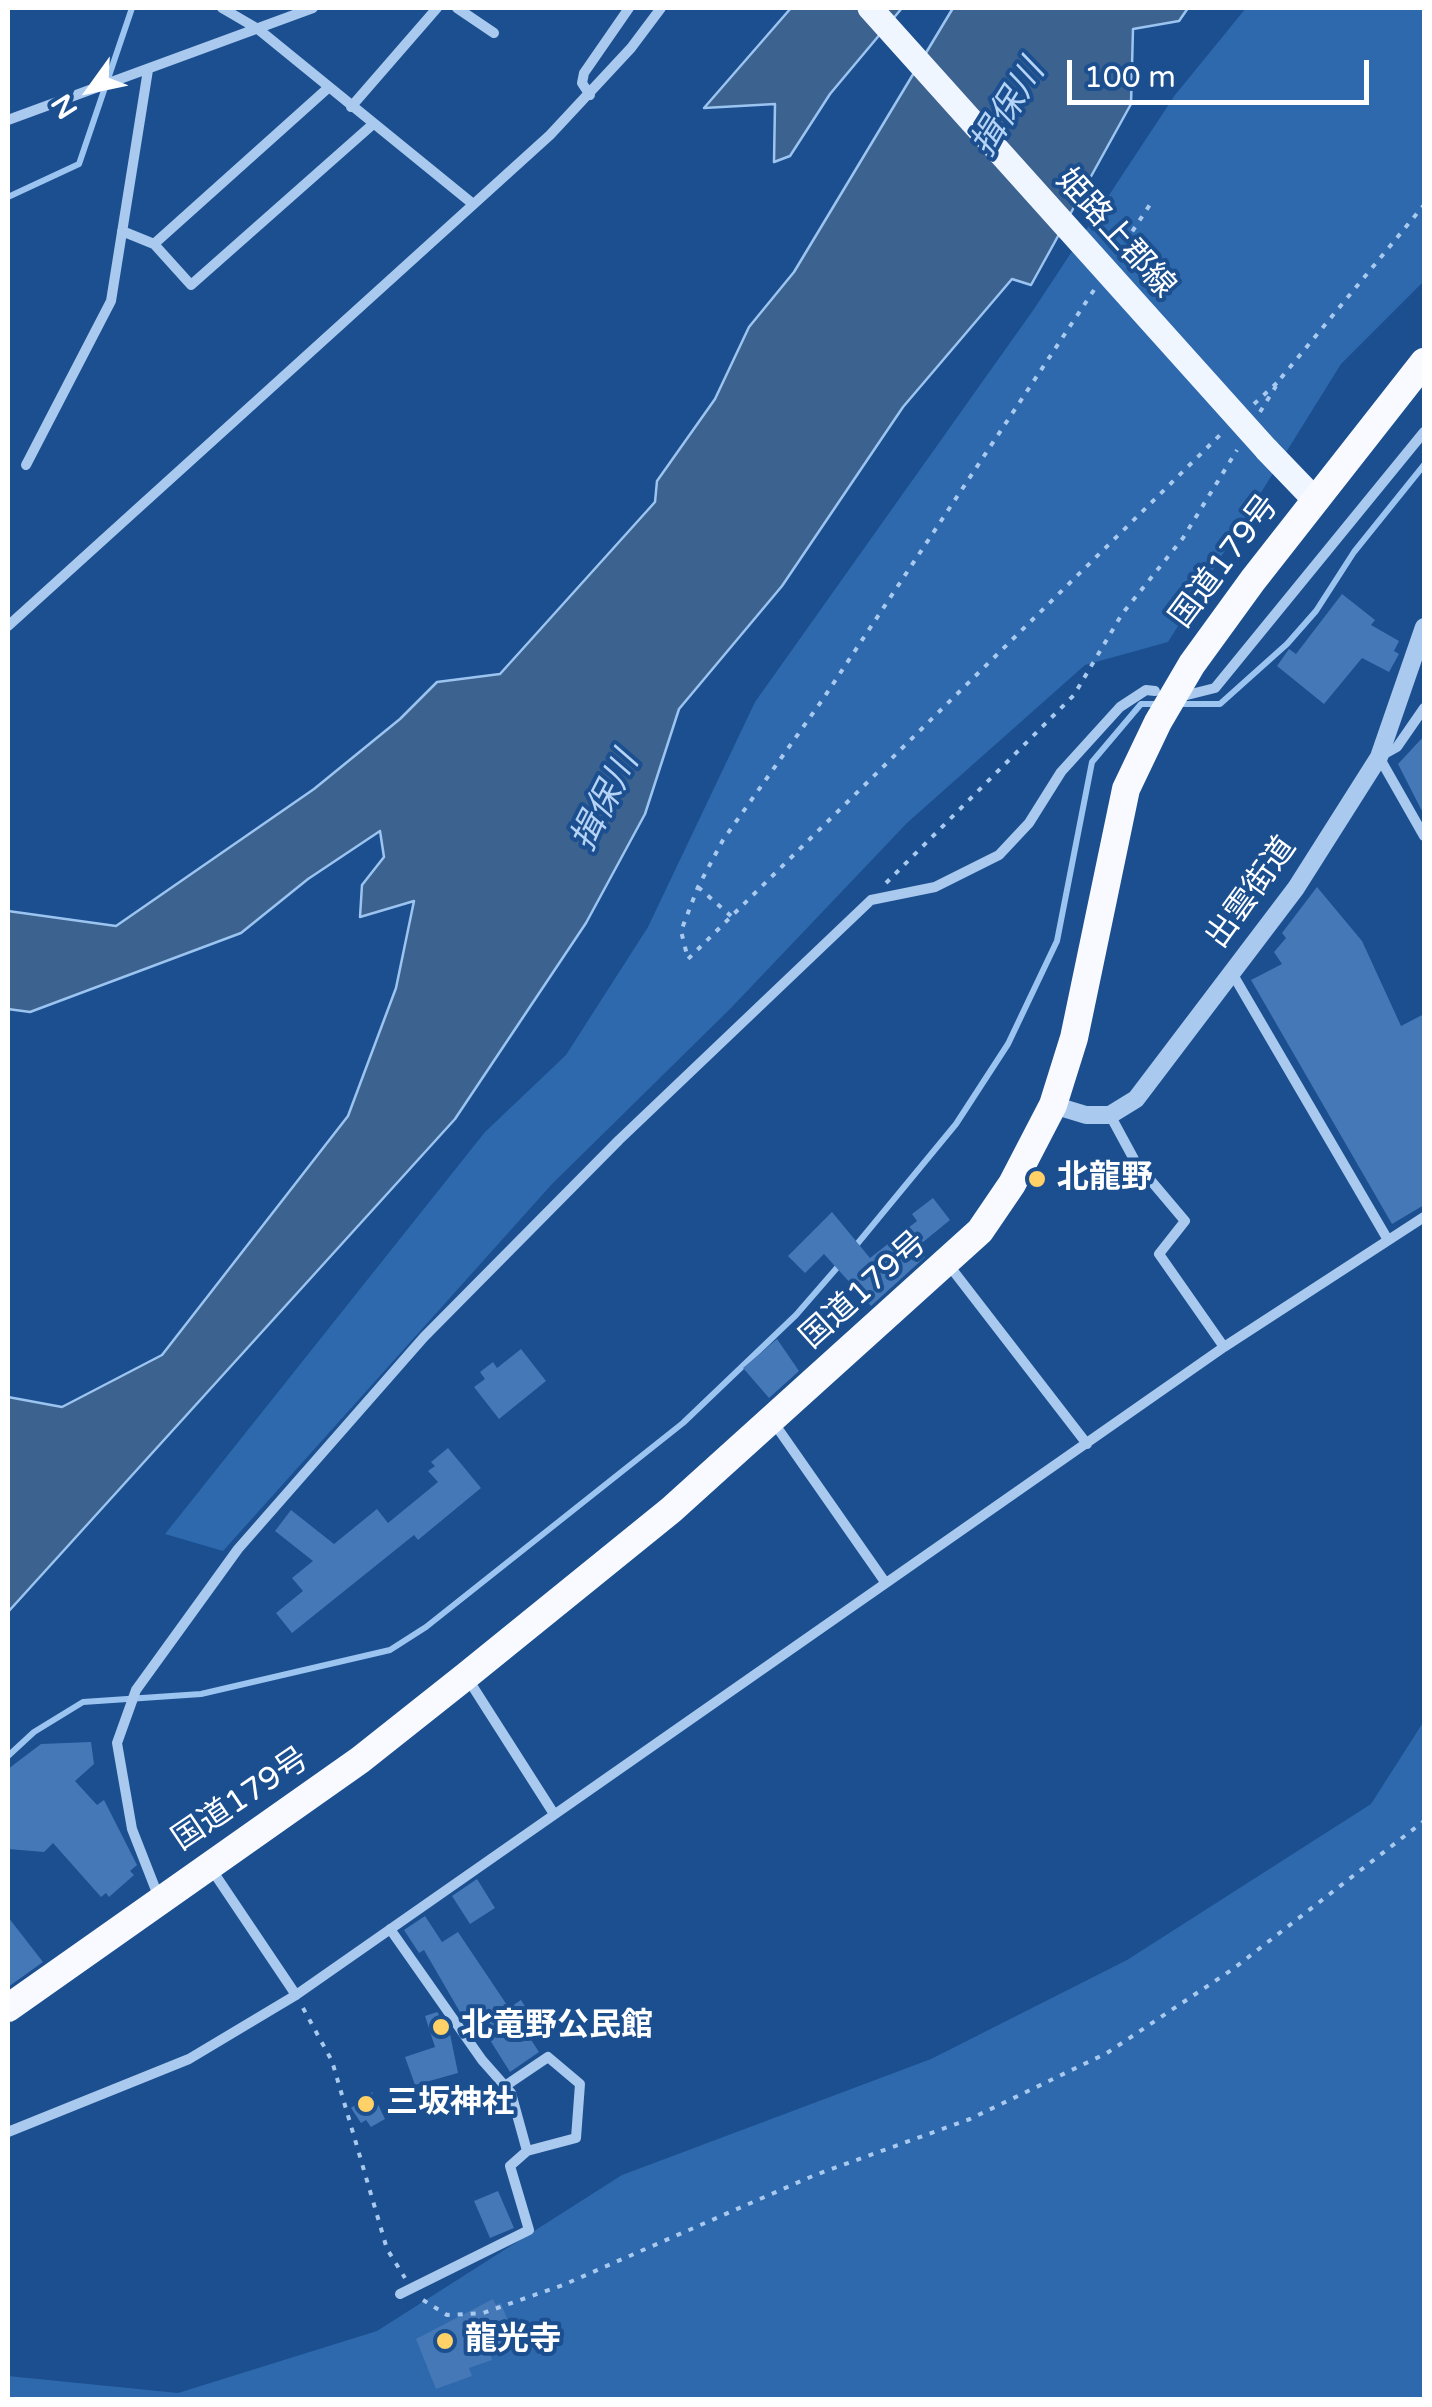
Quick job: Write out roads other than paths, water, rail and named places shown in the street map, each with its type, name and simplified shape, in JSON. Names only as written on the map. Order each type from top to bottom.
[{"type":"highway","name":"国道179号","points":[[8,2008],[360,1760],[466,1676],[772,1422],[948,1264],[999,1205],[1053,1105],[1074,1038],[1126,789],[1192,664],[1424,362]]},
{"type":"main road","name":"姫路上郡線","points":[[870,8],[1316,500]]},
{"type":"street","points":[[222,8],[258,29],[473,204]]},
{"type":"street","points":[[8,118],[314,8]]},
{"type":"street","points":[[351,107],[437,8]]},
{"type":"street","points":[[457,8],[494,33]]},
{"type":"street","points":[[590,95],[582,83],[584,72],[629,8]]},
{"type":"street","points":[[8,626],[590,95],[660,8]]},
{"type":"street","points":[[26,465],[102,325],[111,301],[148,70]]},
{"type":"street","points":[[154,244],[328,88]]},
{"type":"street","points":[[122,231],[154,244],[191,285],[372,124]]},
{"type":"street","points":[[1187,695],[1216,688],[1424,432]]},
{"type":"street","name":"出雲街道","points":[[1110,1115],[1136,1098],[1296,888],[1380,756],[1424,627]]},
{"type":"street","points":[[159,1898],[132,1829],[117,1743],[136,1690],[238,1549],[424,1337],[672,1089],[871,900],[935,887],[998,855],[1029,823],[1061,772],[1120,708],[1146,690],[1154,691]]},
{"type":"street","points":[[1424,708],[1397,747],[1380,756],[1424,836]]},
{"type":"street","points":[[1232,972],[1388,1240]]},
{"type":"street","points":[[1053,1105],[1086,1115],[1110,1115],[1136,1164],[1185,1221],[1159,1254],[1224,1347]]},
{"type":"street","points":[[8,2132],[189,2059],[296,1995],[1224,1347],[1424,1217]]},
{"type":"street","points":[[948,1264],[1086,1444]]},
{"type":"street","points":[[772,1422],[885,1582]]},
{"type":"street","points":[[466,1676],[554,1814]]},
{"type":"street","points":[[208,1865],[296,1995]]},
{"type":"street","points":[[390,1929],[512,2093],[527,2152]]},
{"type":"street","points":[[400,2294],[529,2230],[510,2166],[527,2152],[576,2138],[580,2084],[548,2057],[505,2086]]},
{"type":"water","points":[[791,8],[902,8],[830,94],[790,156],[774,162],[775,104],[704,108]]},
{"type":"water","name":"揖保川","points":[[953,8],[1188,8],[1179,21],[1133,29],[1131,104],[1031,285],[1012,279],[903,407],[782,586],[679,709],[645,814],[586,923],[455,1119],[8,1612],[8,1397],[62,1407],[162,1355],[348,1116],[396,988],[414,901],[360,917],[362,885],[384,857],[380,831],[308,879],[241,933],[30,1012],[8,1009],[8,911],[116,926],[314,789],[400,719],[437,682],[500,674],[655,502],[657,481],[715,399],[749,327],[794,272]]},
{"type":"waterway","points":[[8,197],[79,164],[132,8]]},
{"type":"waterway","points":[[1177,704],[1220,704],[1287,644],[1424,465]]},
{"type":"waterway","points":[[853,1249],[956,1124],[1008,1044],[1057,941],[1092,762],[1141,704],[1160,704]]},
{"type":"waterway","points":[[8,1756],[34,1732],[83,1702],[201,1694],[390,1650],[426,1627],[683,1423],[796,1315],[842,1262]]},
{"type":"place","name":"北龍野","points":[[1037,1179]]},
{"type":"place","name":"北竜野公民館","points":[[441,2027]]},
{"type":"place","name":"三坂神社","points":[[366,2104]]},
{"type":"place","name":"龍光寺","points":[[445,2341]]}]
